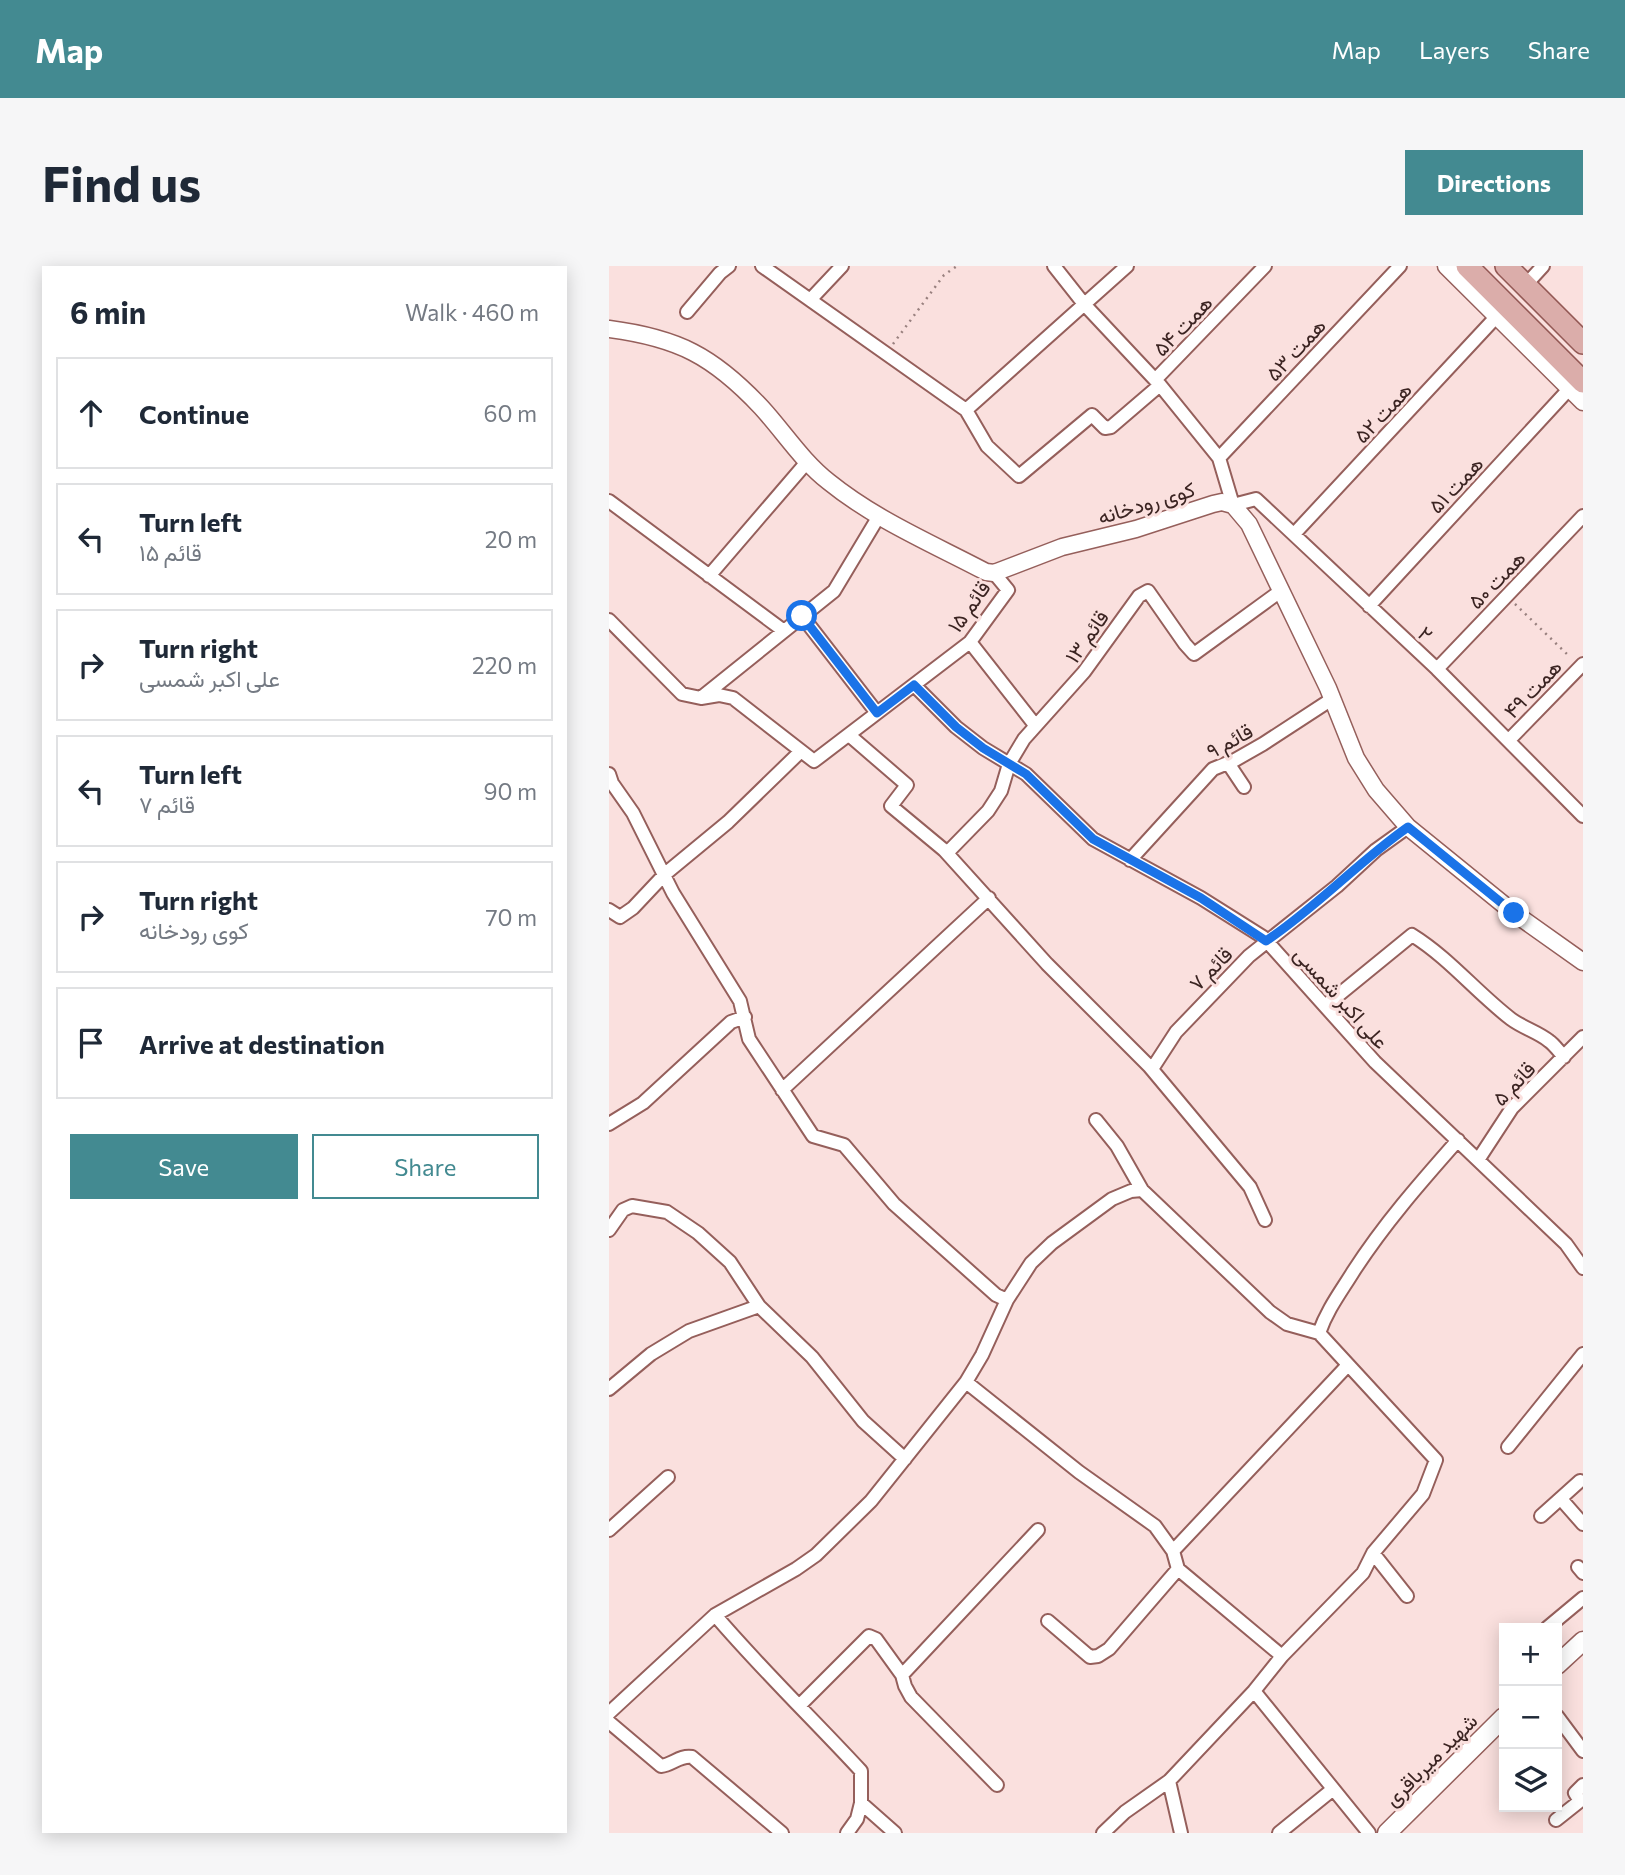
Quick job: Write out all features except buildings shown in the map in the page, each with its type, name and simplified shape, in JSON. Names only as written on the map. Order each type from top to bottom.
[{"type":"main road","points":[[1467,266],[1576,385]]},
{"type":"main road","points":[[1506,266],[1583,343]]},
{"type":"main road","points":[[1562,1660],[1583,1641]]},
{"type":"main road","name":"شهید میرباقری","points":[[1387,1833],[1499,1722]]},
{"type":"street","points":[[687,312],[729,266]]},
{"type":"street","points":[[762,266],[966,410],[1127,266]]},
{"type":"street","points":[[810,300],[842,266]]},
{"type":"street","points":[[1054,266],[1084,304],[1158,383],[1219,458],[1233,505],[1249,524],[1332,699],[1356,758],[1376,790],[1408,827],[1514,913],[1582,959]]},
{"type":"street","name":"همت ۵۴","points":[[966,410],[987,446],[1019,476],[1092,415],[1105,428],[1111,427],[1158,383],[1265,266]]},
{"type":"street","name":"همت ۵۳","points":[[1219,458],[1400,266]]},
{"type":"street","points":[[1446,266],[1497,316],[1576,385],[1583,402]]},
{"type":"street","points":[[1520,266],[1538,272],[1583,330]]},
{"type":"street","name":"همت ۵۲","points":[[1295,533],[1497,316]]},
{"type":"street","points":[[609,329],[647,334],[675,342],[706,358],[761,407],[807,462],[859,505],[986,572],[994,573]]},
{"type":"street","name":"همت ۵۱","points":[[1369,606],[1576,385]]},
{"type":"street","points":[[709,576],[807,462]]},
{"type":"street","name":"۲","points":[[1233,505],[1256,499],[1295,533],[1437,669],[1583,816]]},
{"type":"street","points":[[609,501],[784,631]]},
{"type":"street","name":"کوی رودخانه","points":[[994,573],[1062,547],[1136,529],[1213,504],[1222,502],[1233,505]]},
{"type":"street","points":[[701,698],[834,591],[879,516]]},
{"type":"street","name":"همت ۵۰","points":[[1437,669],[1583,516]]},
{"type":"street","name":"قائم ۱۵","points":[[800,752],[814,761],[970,642],[1008,590],[994,573]]},
{"type":"street","name":"قائم ۱۳","points":[[947,853],[988,811],[1001,791],[1009,764],[1024,739],[1084,672],[1139,596],[1148,591],[1194,654],[1282,590]]},
{"type":"street","points":[[802,616],[877,713]]},
{"type":"street","points":[[609,620],[683,694],[701,698],[719,695],[733,698],[800,752],[728,822],[665,874],[633,908],[620,917],[609,910]]},
{"type":"street","points":[[970,642],[1035,725]]},
{"type":"street","name":"همت ۴۹","points":[[1509,740],[1582,665]]},
{"type":"street","name":"علی اکبر شمسی","points":[[914,685],[956,727],[983,748],[1026,774],[1093,839],[1201,898],[1266,941],[1375,1062],[1566,1244],[1583,1268]]},
{"type":"street","name":"قائم ۹","points":[[1130,860],[1213,769],[1263,744],[1332,699]]},
{"type":"street","points":[[849,734],[907,785],[891,806],[947,853],[1047,964],[1152,1069],[1250,1187],[1265,1220]]},
{"type":"street","points":[[1228,763],[1244,787]]},
{"type":"street","points":[[610,781],[633,813],[673,893],[740,1001],[749,1039],[813,1136],[845,1145],[894,1204],[996,1295],[1007,1300]]},
{"type":"street","name":"قائم ۷","points":[[1152,1069],[1176,1032],[1266,941],[1337,886],[1375,850],[1408,827]]},
{"type":"street","points":[[782,1090],[989,898]]},
{"type":"street","points":[[1325,1006],[1412,934],[1452,963],[1467,981],[1513,1021],[1549,1041],[1564,1057]]},
{"type":"street","points":[[609,1124],[643,1103],[731,1022],[744,1017]]},
{"type":"street","name":"قائم ۵","points":[[1478,1160],[1512,1108],[1583,1037]]},
{"type":"street","points":[[1096,1120],[1117,1146],[1142,1190],[1270,1312],[1287,1324],[1319,1334],[1436,1460],[1423,1494],[1373,1553],[1363,1573],[1282,1656],[1254,1691],[1168,1781],[1125,1812],[1103,1833]]},
{"type":"street","points":[[1319,1334],[1327,1311],[1370,1246],[1393,1214],[1458,1140]]},
{"type":"street","points":[[609,1713],[715,1615],[796,1570],[816,1555],[871,1502],[967,1382],[1007,1300],[1031,1263],[1052,1243],[1112,1199],[1131,1191],[1142,1190]]},
{"type":"street","points":[[609,1230],[623,1210],[632,1206],[667,1212],[698,1233],[730,1262],[759,1306],[812,1357],[863,1421],[905,1459]]},
{"type":"street","points":[[609,1389],[651,1354],[689,1331],[759,1306]]},
{"type":"street","points":[[1508,1447],[1583,1354]]},
{"type":"street","points":[[1173,1551],[1348,1365]]},
{"type":"street","points":[[967,1382],[1079,1472],[1155,1526],[1173,1551],[1178,1569],[1282,1656]]},
{"type":"street","points":[[609,1530],[669,1477]]},
{"type":"street","points":[[1541,1516],[1580,1481]]},
{"type":"street","points":[[1560,1499],[1583,1524]]},
{"type":"street","points":[[902,1675],[1038,1530]]},
{"type":"street","points":[[1373,1553],[1407,1596]]},
{"type":"street","points":[[1048,1621],[1090,1657],[1098,1656],[1109,1649],[1178,1569]]},
{"type":"street","points":[[1553,1623],[1583,1598]]},
{"type":"street","points":[[715,1615],[738,1643],[861,1771],[861,1803],[857,1819],[847,1833]]},
{"type":"street","points":[[800,1705],[869,1636],[876,1639],[902,1675],[911,1697],[997,1785]]},
{"type":"street","points":[[1254,1691],[1369,1833]]},
{"type":"street","points":[[609,1723],[661,1766],[685,1756],[692,1757],[782,1833]]},
{"type":"street","points":[[1562,1723],[1583,1751]]},
{"type":"street","points":[[1168,1781],[1181,1833]]},
{"type":"street","points":[[1556,1820],[1580,1801],[1575,1793],[1583,1785]]},
{"type":"street","points":[[1279,1833],[1332,1790]]},
{"type":"street","points":[[861,1803],[895,1833]]},
{"type":"path","points":[[886,353],[944,275],[957,266]]},
{"type":"path","points":[[1507,596],[1582,665]]},
{"type":"route","points":[[802,616],[877,713],[914,685],[956,727],[983,748],[1026,774],[1093,839],[1201,898],[1266,941],[1337,886],[1375,850],[1408,827],[1514,913]]}]
